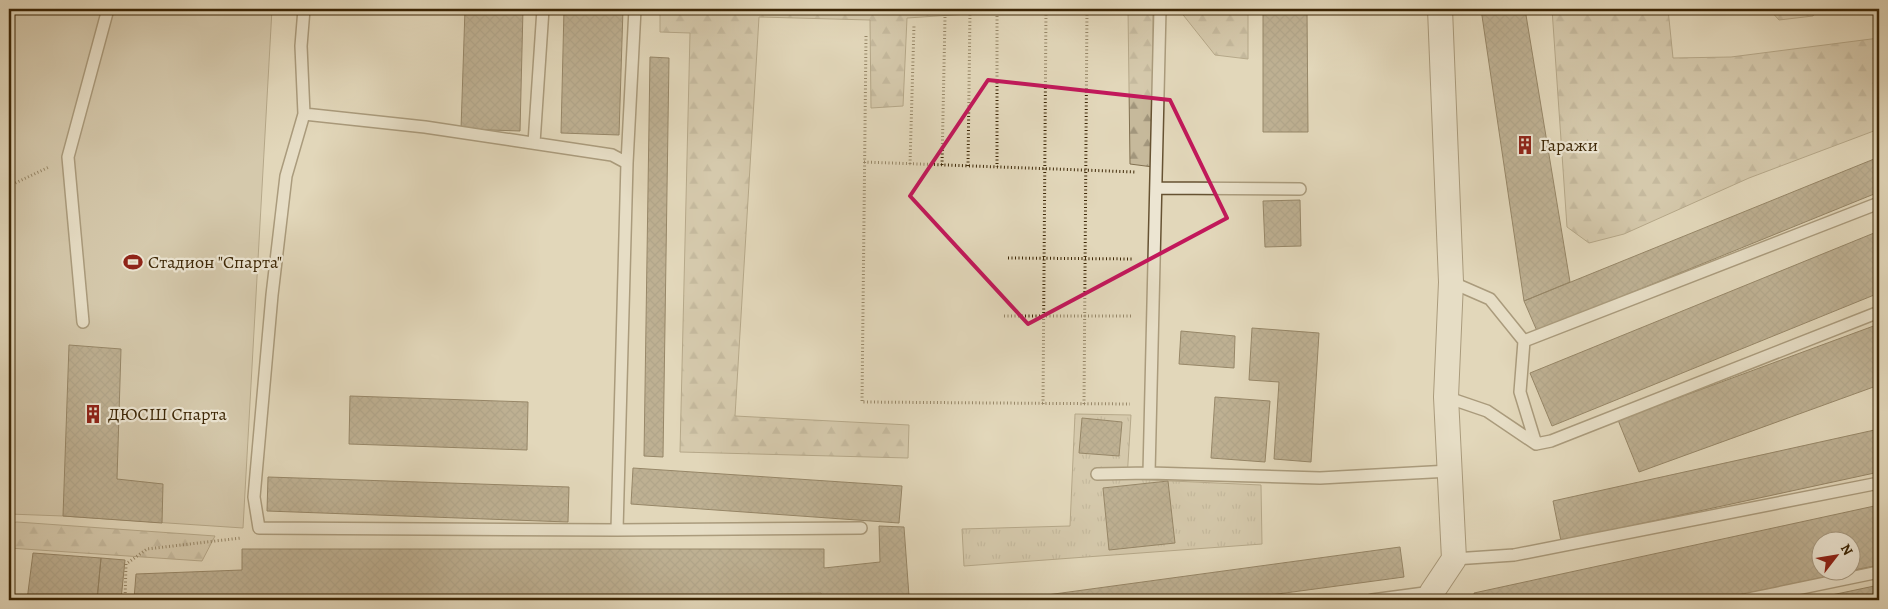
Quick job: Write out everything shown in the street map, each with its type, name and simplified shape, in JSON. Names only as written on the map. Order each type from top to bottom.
[{"type":"street","points":[[1431,596],[1454,559],[1446,397],[1451,282],[1440,9]]},
{"type":"lane","points":[[84,322],[68,157],[108,9]]},
{"type":"lane","points":[[304,9],[301,46],[304,114],[286,176],[272,296],[254,497],[259,528],[617,530],[861,528]]},
{"type":"lane","points":[[534,143],[543,9]]},
{"type":"lane","points":[[617,530],[627,163],[635,9]]},
{"type":"lane","points":[[1149,473],[1160,9]]},
{"type":"lane","points":[[304,114],[425,127],[534,143],[612,155],[627,163]]},
{"type":"lane","points":[[1156,188],[1300,189]]},
{"type":"lane","points":[[1524,341],[1879,203]]},
{"type":"lane","points":[[1451,282],[1490,299],[1524,341],[1520,392],[1536,444]]},
{"type":"lane","points":[[1446,397],[1487,411],[1536,444],[1551,441],[1879,312]]},
{"type":"lane","points":[[1097,474],[1149,473],[1320,478],[1450,471]]},
{"type":"lane","points":[[1454,559],[1514,555],[1879,483]]},
{"type":"lane","points":[[1744,600],[1879,572]]},
{"type":"lane","points":[[1372,600],[1431,596]]},
{"type":"path","points":[[997,9],[997,167]]},
{"type":"path","points":[[1043,404],[1046,9]]},
{"type":"path","points":[[1084,404],[1087,9]]},
{"type":"path","points":[[968,166],[970,11]]},
{"type":"path","points":[[942,165],[945,17]]},
{"type":"path","points":[[910,164],[914,25]]},
{"type":"path","points":[[866,36],[862,402],[1151,403]]},
{"type":"path","points":[[9,186],[68,157]]},
{"type":"path","points":[[864,162],[1156,173]]},
{"type":"path","points":[[1008,258],[1154,260]]},
{"type":"path","points":[[1004,316],[1153,316]]},
{"type":"path","points":[[125,600],[126,564],[146,549],[241,538],[259,528]]},
{"type":"highlighted area","points":[[988,80],[1170,100],[1227,218],[1028,324],[910,196]]},
{"type":"green space","name":"Стадион \"Спарта\"","points":[[9,9],[272,9],[243,528],[9,514]]},
{"type":"green space","points":[[660,9],[1043,9],[907,18],[903,106],[871,108],[870,20],[759,17],[735,416],[909,425],[908,458],[680,452],[690,33],[660,32]]},
{"type":"green space","points":[[1128,9],[1153,9],[1153,167],[1130,164]]},
{"type":"green space","points":[[1174,9],[1248,9],[1248,59],[1215,55],[1180,11]]},
{"type":"green space","points":[[1552,9],[1668,9],[1673,58],[1731,57],[1879,38],[1879,129],[1749,178],[1624,234],[1589,243],[1567,227]]},
{"type":"green space","points":[[1769,9],[1817,9],[1813,16],[1779,20]]},
{"type":"green space","points":[[1075,414],[1131,415],[1127,479],[1261,485],[1262,544],[964,566],[962,529],[1070,526]]},
{"type":"green space","points":[[17,522],[215,536],[202,561],[9,548],[9,523]]},
{"type":"building","points":[[465,9],[523,9],[520,131],[461,129]]},
{"type":"building","points":[[564,9],[623,9],[619,135],[561,133]]},
{"type":"building","points":[[1263,9],[1307,9],[1308,132],[1263,132]]},
{"type":"building","name":"Гаражи","points":[[1481,9],[1525,9],[1570,282],[1524,301]]},
{"type":"building","points":[[650,57],[669,58],[663,457],[644,456]]},
{"type":"building","points":[[1879,157],[1879,192],[1537,331],[1524,301]]},
{"type":"building","points":[[1300,200],[1301,246],[1265,247],[1263,201]]},
{"type":"building","points":[[1879,231],[1879,293],[1552,426],[1530,373]]},
{"type":"building","points":[[1879,324],[1879,385],[1639,472],[1618,420]]},
{"type":"building","points":[[1252,328],[1319,333],[1311,462],[1274,459],[1279,382],[1249,380]]},
{"type":"building","points":[[1181,331],[1235,336],[1234,368],[1179,364]]},
{"type":"building","name":"ДЮСШ Спарта","points":[[69,345],[121,349],[117,479],[163,484],[162,523],[63,516]]},
{"type":"building","points":[[350,396],[528,402],[527,450],[349,444]]},
{"type":"building","points":[[1215,397],[1270,401],[1265,462],[1211,458]]},
{"type":"building","points":[[1082,418],[1122,422],[1119,456],[1079,453]]},
{"type":"building","points":[[1879,429],[1879,472],[1561,541],[1553,501]]},
{"type":"building","points":[[633,468],[902,486],[899,523],[631,504]]},
{"type":"building","points":[[268,477],[569,487],[568,522],[267,511]]},
{"type":"building","points":[[1168,481],[1175,543],[1109,550],[1103,488]]},
{"type":"building","points":[[1879,505],[1879,565],[1860,569],[1860,532],[1810,532],[1810,580],[1716,600],[1475,600],[1474,593]]},
{"type":"building","points":[[879,526],[904,527],[909,596],[887,600],[822,600],[821,593],[496,598],[134,599],[136,574],[242,570],[242,549],[824,549],[824,568],[880,562]]},
{"type":"building","points":[[1400,547],[1404,577],[1233,600],[1010,600]]},
{"type":"building","points":[[33,553],[101,558],[97,600],[27,600]]},
{"type":"building","points":[[101,558],[125,560],[121,600],[97,600]]},
{"type":"building","points":[[1879,585],[1879,600],[1808,600]]},
{"type":"place","name":"Гаражи","points":[[1525,145]]},
{"type":"place","name":"Стадион \"Спарта\"","points":[[133,262]]},
{"type":"place","name":"ДЮСШ Спарта","points":[[93,414]]}]
